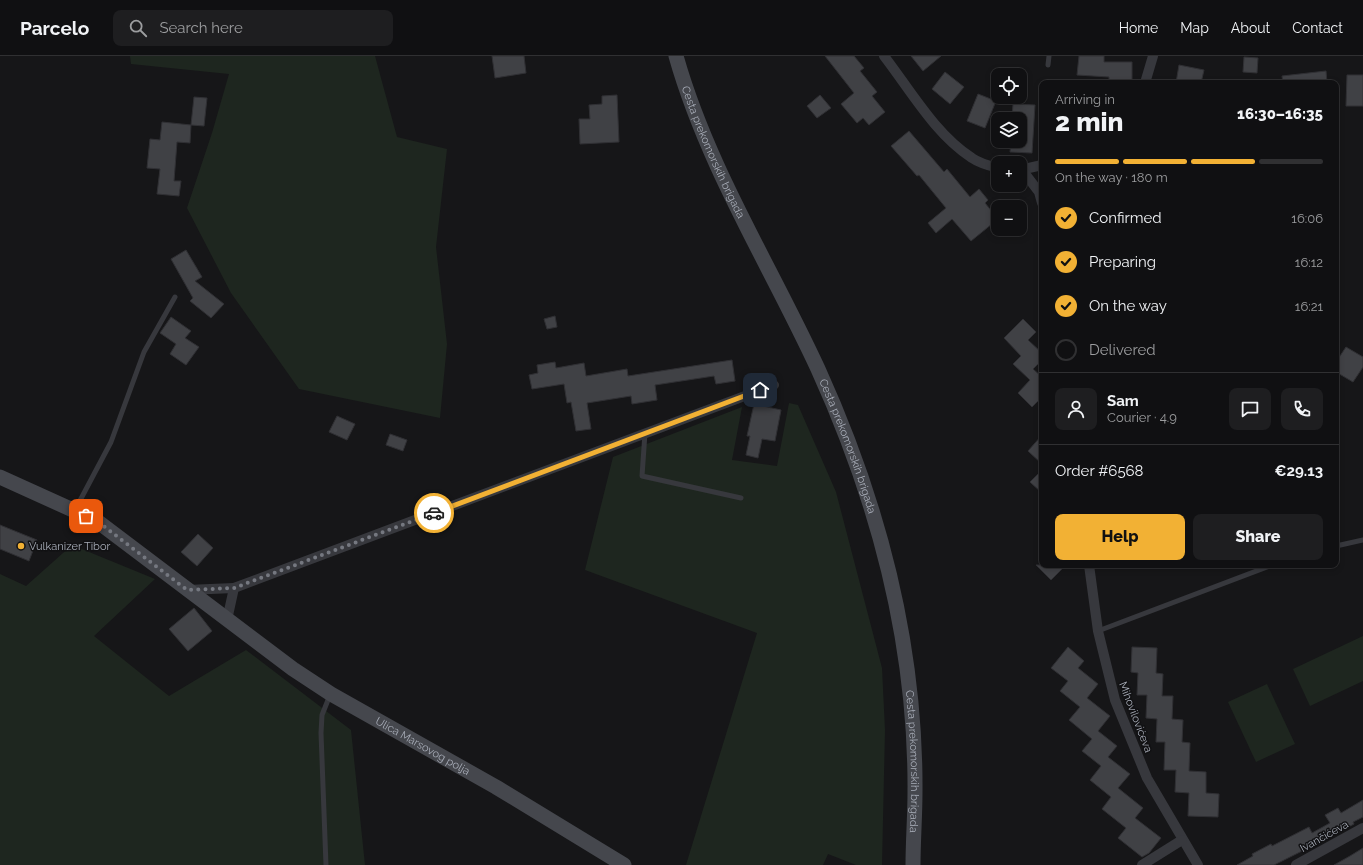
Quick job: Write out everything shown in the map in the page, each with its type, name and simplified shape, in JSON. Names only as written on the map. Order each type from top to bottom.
[{"type":"main road","name":"Cesta prekomorskih brigada","points":[[676,56],[714,158],[817,367],[835,408],[855,459],[874,518],[898,614],[910,700],[915,791],[913,865]]},
{"type":"main road","name":"Ulica Marsovog polja","points":[[0,477],[97,521],[226,620],[293,669],[331,694],[496,787],[624,865]]},
{"type":"street","points":[[884,56],[932,120],[952,142],[973,159],[991,165]]},
{"type":"street","points":[[1146,80],[1153,56]]},
{"type":"street","points":[[1027,169],[1039,166]]},
{"type":"street","points":[[1027,177],[1039,192]]},
{"type":"street","points":[[187,590],[234,588],[774,385]]},
{"type":"street","name":"Mihovilovićeva","points":[[1089,568],[1098,631],[1115,700],[1147,778],[1198,865]]},
{"type":"street","points":[[226,620],[234,588]]},
{"type":"street","name":"Ivančićeva","points":[[1296,865],[1363,828]]},
{"type":"street","points":[[1142,865],[1182,840]]},
{"type":"lane","points":[[1048,65],[1049,56]]},
{"type":"lane","points":[[74,511],[111,442],[144,352],[175,297]]},
{"type":"lane","points":[[645,433],[642,476],[741,498]]},
{"type":"lane","points":[[1339,545],[1363,540]]},
{"type":"lane","points":[[1098,631],[1264,568]]},
{"type":"lane","points":[[326,865],[321,733],[322,715],[331,694]]},
{"type":"shaded area","points":[[130,56],[375,56],[397,137],[447,149],[436,247],[447,344],[440,418],[299,389],[231,293],[187,208],[212,133],[229,74],[131,64]]},
{"type":"shaded area","points":[[789,403],[798,405],[836,492],[882,668],[885,730],[882,865],[856,865],[828,854],[823,865],[686,865],[757,633],[585,570],[613,457],[742,407],[732,460],[777,466]]},
{"type":"shaded area","points":[[72,545],[155,579],[94,636],[169,696],[246,650],[351,730],[365,865],[0,865],[0,574],[26,586]]},
{"type":"shaded area","points":[[1363,636],[1363,681],[1310,706],[1293,669]]},
{"type":"shaded area","points":[[1267,684],[1295,744],[1256,762],[1228,702]]},
{"type":"building","points":[[492,56],[524,56],[526,73],[495,78]]},
{"type":"building","points":[[825,56],[854,56],[864,68],[860,71],[877,92],[872,96],[885,112],[869,125],[863,118],[857,123],[841,104],[854,93]]},
{"type":"building","points":[[911,56],[941,56],[923,71]]},
{"type":"building","points":[[1079,56],[1104,56],[1104,62],[1132,62],[1132,80],[1109,80],[1109,77],[1077,75]]},
{"type":"building","points":[[1244,57],[1258,58],[1257,73],[1243,72]]},
{"type":"building","points":[[1179,65],[1204,70],[1202,80],[1176,80]]},
{"type":"building","points":[[1326,71],[1327,80],[1283,80],[1282,76]]},
{"type":"building","points":[[945,72],[964,87],[950,104],[932,89]]},
{"type":"building","points":[[1347,75],[1363,75],[1363,106],[1346,106]]},
{"type":"building","points":[[978,94],[991,99],[991,104],[995,104],[985,128],[967,121]]},
{"type":"building","points":[[617,95],[619,142],[580,144],[579,119],[590,119],[589,105],[602,104],[602,96]]},
{"type":"building","points":[[820,95],[831,108],[817,118],[807,106]]},
{"type":"building","points":[[194,97],[207,98],[204,126],[191,125]]},
{"type":"building","points":[[1013,104],[1035,105],[1032,153],[1010,152],[1010,148],[1027,148],[1027,112],[1012,112]]},
{"type":"building","points":[[162,122],[191,125],[190,143],[177,142],[174,181],[181,181],[179,196],[157,194],[160,169],[147,168],[150,139],[160,140]]},
{"type":"building","points":[[909,131],[944,172],[947,169],[970,197],[979,189],[988,200],[985,203],[991,210],[991,225],[971,241],[952,219],[936,233],[928,223],[946,208],[919,175],[917,176],[891,146]]},
{"type":"building","points":[[186,250],[202,277],[195,281],[224,304],[211,318],[190,301],[193,298],[171,259]]},
{"type":"building","points":[[555,316],[557,327],[547,329],[544,319]]},
{"type":"building","points":[[171,317],[191,331],[185,338],[199,347],[186,365],[170,354],[176,344],[160,333]]},
{"type":"building","points":[[1023,319],[1036,332],[1028,340],[1039,350],[1039,363],[1033,369],[1039,374],[1039,400],[1032,407],[1018,393],[1030,380],[1013,364],[1021,356],[1004,338]]},
{"type":"building","points":[[1346,347],[1363,357],[1363,367],[1353,382],[1339,374],[1339,358]]},
{"type":"building","points":[[732,360],[735,381],[716,384],[714,376],[655,385],[657,400],[632,404],[631,396],[587,403],[591,429],[576,431],[571,402],[567,403],[564,384],[532,389],[529,375],[538,373],[537,365],[555,362],[556,368],[584,363],[586,376],[627,369],[628,376]]},
{"type":"building","points":[[754,404],[781,410],[775,441],[762,439],[758,458],[746,455],[750,436],[747,436]]},
{"type":"building","points":[[337,416],[355,424],[347,440],[329,432]]},
{"type":"building","points":[[390,434],[407,440],[403,451],[386,445]]},
{"type":"building","points":[[1039,438],[1039,461],[1028,451]]},
{"type":"building","points":[[1039,473],[1039,490],[1030,482]]},
{"type":"building","name":"Vulkanizer Tibor","points":[[0,525],[37,540],[29,561],[0,549]]},
{"type":"building","points":[[198,534],[213,548],[197,566],[181,552]]},
{"type":"building","points":[[1039,568],[1063,568],[1051,580]]},
{"type":"building","points":[[194,608],[212,631],[188,651],[169,629]]},
{"type":"building","points":[[1068,647],[1084,661],[1078,668],[1098,684],[1087,698],[1110,716],[1098,731],[1117,746],[1108,757],[1130,774],[1118,788],[1143,808],[1135,818],[1161,838],[1149,853],[1142,857],[1118,838],[1126,828],[1102,809],[1111,797],[1090,780],[1101,766],[1082,751],[1092,739],[1069,720],[1080,707],[1060,691],[1068,681],[1051,668]]},
{"type":"building","points":[[1132,647],[1157,648],[1156,673],[1163,674],[1162,696],[1173,696],[1172,719],[1183,720],[1182,742],[1190,743],[1189,771],[1206,772],[1206,793],[1219,794],[1218,817],[1188,816],[1189,793],[1175,792],[1176,770],[1164,770],[1165,742],[1156,742],[1157,719],[1146,718],[1147,695],[1137,695],[1138,673],[1131,672]]},
{"type":"building","points":[[1363,800],[1363,817],[1353,822],[1354,824],[1328,838],[1274,865],[1237,865],[1253,856],[1252,854],[1271,844],[1272,846],[1309,827],[1312,833],[1330,823],[1325,815],[1338,808],[1341,813]]},
{"type":"building","points":[[1363,848],[1363,865],[1334,865],[1350,856]]},
{"type":"way so far","points":[[86,516],[97,521],[187,590],[234,588],[434,513]]},
{"type":"place","name":"Vulkanizer Tibor","points":[[21,546]]},
{"type":"route","points":[[434,513],[760,390]]}]
